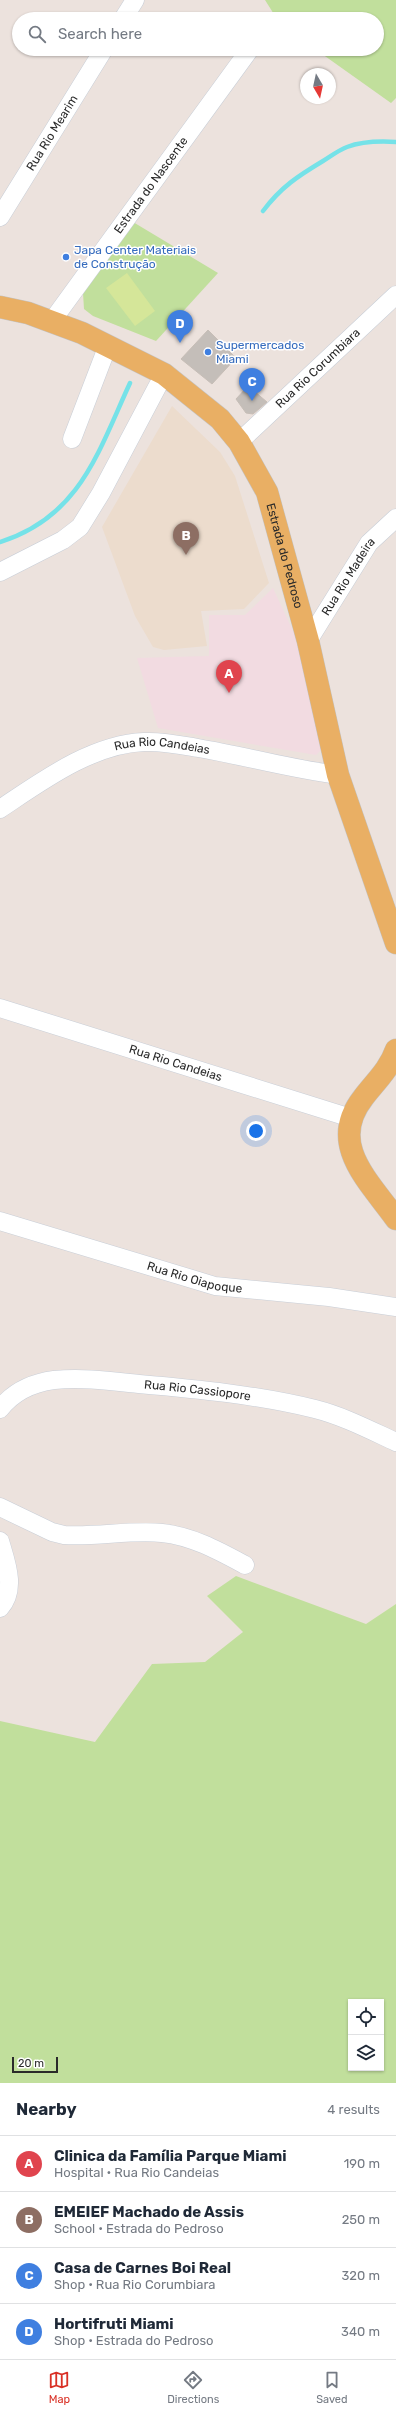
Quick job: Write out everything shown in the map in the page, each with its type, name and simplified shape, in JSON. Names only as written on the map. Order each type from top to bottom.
[{"type":"main road","name":"Estrada do Pedroso","points":[[0,306],[52,321],[108,346],[164,374],[220,419],[239,442],[267,492],[308,641],[338,775],[396,943]]},
{"type":"main road","points":[[395,1056],[356,1106],[351,1118],[348,1140],[352,1153],[396,1219]]},
{"type":"street","points":[[127,12],[135,0]]},
{"type":"street","name":"Rua Rio Mearim","points":[[0,217],[100,56]]},
{"type":"street","name":"Estrada do Nascente","points":[[52,321],[245,56]]},
{"type":"street","name":"Rua Rio Corumbiara","points":[[239,442],[396,295]]},
{"type":"street","points":[[72,439],[108,346]]},
{"type":"street","points":[[0,572],[63,540],[80,527],[98,500],[164,374]]},
{"type":"street","name":"Rua Rio Madeira","points":[[308,641],[352,567],[369,543],[396,518]]},
{"type":"street","name":"Rua Rio Candeias","points":[[0,809],[40,782],[92,755],[119,746],[144,742],[212,751],[338,775]]},
{"type":"street","name":"Rua Rio Candeias","points":[[0,1008],[351,1118]]},
{"type":"street","name":"Rua Rio Oiapoque","points":[[0,1221],[215,1286],[329,1297],[396,1307]]},
{"type":"street","name":"Rua Rio Cassiopore","points":[[0,1409],[9,1397],[28,1387],[53,1380],[78,1378],[170,1386],[290,1404],[342,1418],[396,1442]]},
{"type":"street","points":[[0,1507],[46,1530],[64,1535],[164,1533],[188,1539],[216,1549],[245,1565]]},
{"type":"street","points":[[0,1541],[9,1582],[8,1594],[0,1608]]},
{"type":"shaded area","points":[[172,406],[220,452],[235,476],[269,583],[244,609],[201,611],[207,646],[164,650],[153,647],[135,616],[102,527]]},
{"type":"shaded area","points":[[273,588],[298,642],[322,749],[316,755],[158,728],[137,658],[209,656],[209,615],[245,615]]},
{"type":"green space","points":[[265,0],[396,0],[396,98],[391,103],[325,56],[384,56],[384,12],[273,12]]},
{"type":"green space","points":[[133,222],[218,273],[156,341],[93,316],[84,309],[83,293],[93,275]]},
{"type":"green space","points":[[127,273],[155,311],[135,326],[106,288]]},
{"type":"green space","points":[[236,1576],[366,1624],[396,1604],[396,2083],[0,2083],[0,1721],[95,1742],[152,1664],[205,1662],[243,1632],[207,1596]]},
{"type":"building","name":"Supermercados Miami","points":[[208,330],[236,358],[212,384],[181,359]]},
{"type":"building","points":[[248,386],[267,402],[253,414],[246,413],[236,399]]},
{"type":"waterway","points":[[263,211],[276,195],[290,183],[341,150],[353,145],[365,143],[396,142]]},
{"type":"waterway","points":[[0,542],[27,531],[50,516],[68,499],[83,479],[96,457],[130,383]]},
{"type":"place","name":"Japa Center Materiais de Construção","points":[[66,257]]},
{"type":"place","name":"Hortifruti Miami","points":[[180,343]]},
{"type":"place","name":"Supermercados Miami","points":[[208,352]]},
{"type":"place","name":"Casa de Carnes Boi Real","points":[[252,401]]},
{"type":"place","name":"EMEIEF Machado de Assis","points":[[186,555]]},
{"type":"place","name":"Clinica da Família Parque Miami","points":[[229,693]]}]
